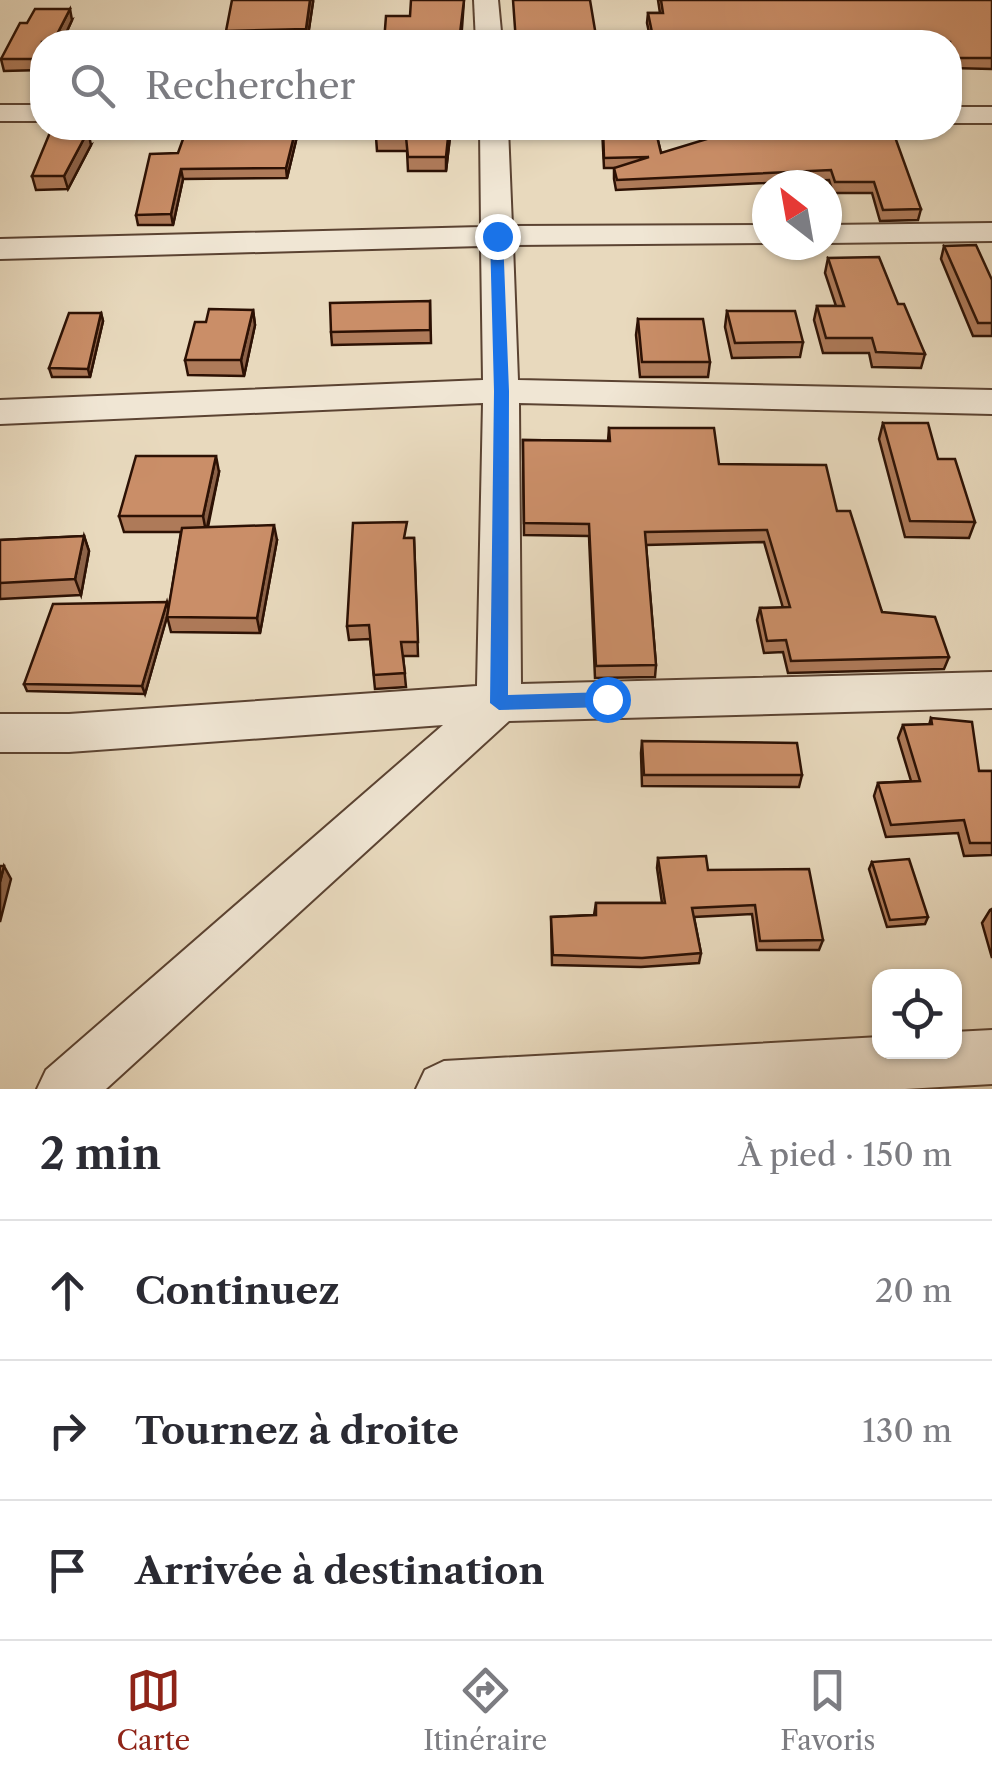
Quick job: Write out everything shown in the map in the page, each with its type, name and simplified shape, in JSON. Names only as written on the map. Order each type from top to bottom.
[{"type":"street","points":[[486,0],[488,30]]},
{"type":"street","points":[[0,113],[30,113]]},
{"type":"street","points":[[962,115],[992,115]]},
{"type":"street","points":[[65,1089],[499,703],[501,391],[494,140]]},
{"type":"street","points":[[842,234],[992,232]]},
{"type":"street","points":[[0,250],[497,236],[752,234]]},
{"type":"street","points":[[0,412],[501,391],[992,402]]},
{"type":"street","points":[[0,734],[69,733],[499,703],[992,690]]},
{"type":"street","points":[[444,1089],[992,1057]]},
{"type":"building","points":[[232,0],[310,0],[306,29],[226,30]]},
{"type":"building","points":[[411,0],[464,0],[460,30],[385,30],[386,16],[410,16]]},
{"type":"building","points":[[513,0],[590,0],[595,30],[515,30]]},
{"type":"building","points":[[661,0],[992,0],[992,58],[962,58],[962,30],[652,30],[648,13],[663,13]]},
{"type":"building","points":[[35,9],[70,9],[59,30],[30,30],[30,59],[1,59],[20,23],[27,23]]},
{"type":"building","points":[[47,140],[83,140],[64,176],[32,176]]},
{"type":"building","points":[[183,140],[293,140],[286,168],[181,169],[171,214],[136,215],[150,154],[178,153]]},
{"type":"building","points":[[406,140],[448,140],[446,157],[408,157]]},
{"type":"building","points":[[603,140],[658,140],[661,153],[704,140],[896,140],[921,209],[883,210],[874,182],[842,182],[842,170],[752,170],[752,174],[617,180],[614,168],[649,157],[604,158]]},
{"type":"building","points":[[976,245],[992,280],[992,323],[978,323],[944,246]]},
{"type":"building","points":[[879,257],[925,354],[876,352],[872,338],[826,338],[817,306],[844,306],[829,260]]},
{"type":"building","points":[[430,301],[430,330],[331,332],[330,303]]},
{"type":"building","points":[[209,309],[253,310],[241,360],[185,360],[195,322],[206,322]]},
{"type":"building","points":[[727,311],[795,311],[803,342],[735,343]]},
{"type":"building","points":[[69,313],[101,313],[88,369],[49,368]]},
{"type":"building","points":[[638,319],[703,319],[710,362],[642,362]]},
{"type":"building","points":[[883,423],[928,423],[938,459],[955,459],[975,522],[910,521]]},
{"type":"building","points":[[609,428],[714,428],[719,464],[826,465],[837,511],[850,511],[882,612],[935,617],[949,657],[791,661],[786,640],[767,641],[760,608],[790,607],[767,530],[645,532],[656,665],[596,666],[589,524],[524,523],[523,440],[610,441]]},
{"type":"building","points":[[136,456],[216,456],[203,516],[119,516]]},
{"type":"building","points":[[407,522],[404,538],[414,538],[418,642],[401,642],[405,673],[374,675],[369,625],[347,626],[353,523]]},
{"type":"building","points":[[274,525],[257,618],[167,617],[182,528]]},
{"type":"building","points":[[84,536],[75,579],[0,583],[0,540]]},
{"type":"building","points":[[167,602],[142,686],[24,684],[53,604]]},
{"type":"building","points":[[931,718],[972,722],[979,771],[992,771],[992,843],[970,843],[964,820],[891,825],[878,783],[920,781],[903,725],[932,724]]},
{"type":"building","points":[[642,741],[797,743],[802,775],[644,775]]},
{"type":"building","points":[[706,856],[708,870],[809,869],[823,940],[760,941],[755,905],[692,908],[701,953],[642,958],[553,955],[551,917],[596,915],[596,903],[665,903],[658,858]]},
{"type":"building","points":[[909,859],[928,917],[890,920],[872,862]]},
{"type":"route","points":[[497,236],[501,391],[499,703],[607,699]]}]
